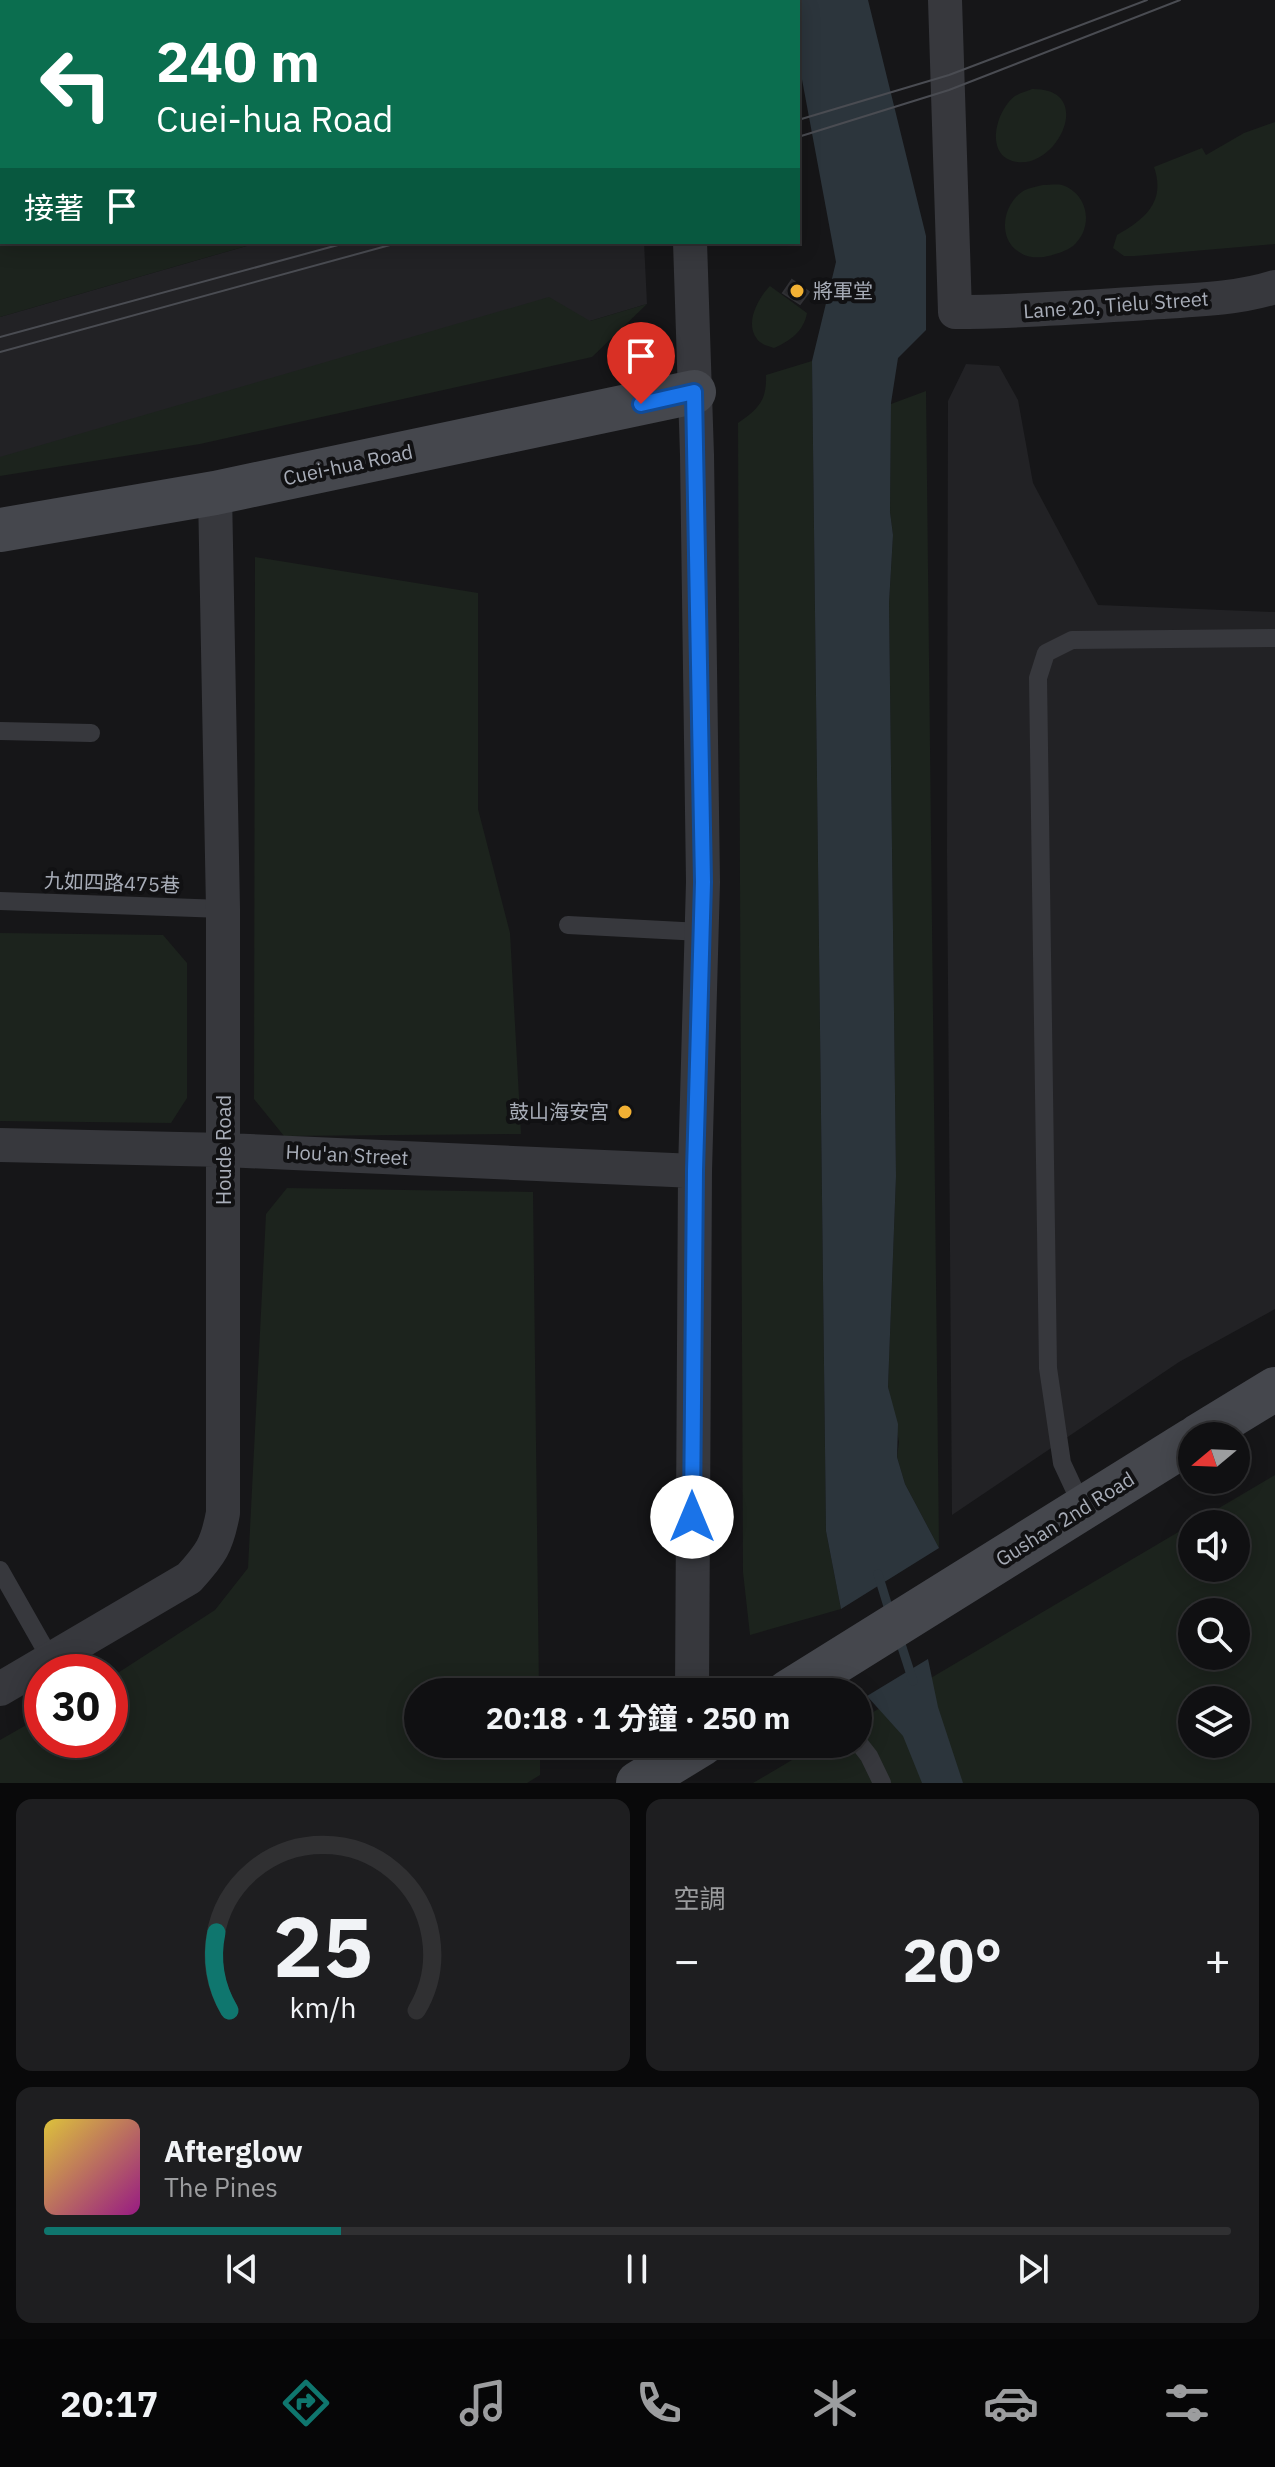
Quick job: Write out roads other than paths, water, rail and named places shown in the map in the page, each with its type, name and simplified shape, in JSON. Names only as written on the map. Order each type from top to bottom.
[{"type":"street","name":"Lane 20, Tielu Street","points":[[945,0],[955,312],[1016,312],[1212,299],[1258,293],[1275,287]]},
{"type":"street","points":[[690,244],[703,882],[695,1171],[692,1678]]},
{"type":"street","name":"Cuei-hua Road","points":[[0,530],[215,493],[694,392]]},
{"type":"street","name":"Houde Road","points":[[57,1654],[189,1578],[206,1560],[218,1540],[223,1513],[225,1150],[215,493]]},
{"type":"street","name":"Hou'an Street","points":[[0,1145],[225,1150],[695,1171]]},
{"type":"street","points":[[1221,1422],[1275,1389]]},
{"type":"street","name":"Gushan 2nd Road","points":[[810,1678],[1178,1449]]},
{"type":"street","name":"Houde Road","points":[[0,1689],[24,1674]]},
{"type":"street","points":[[638,1783],[676,1758]]},
{"type":"lane","points":[[1083,1508],[1062,1463],[1048,1368],[1038,678],[1046,653],[1072,640],[1275,638]]},
{"type":"lane","points":[[0,731],[91,733]]},
{"type":"lane","name":"九如四路475巷","points":[[0,901],[223,909]]},
{"type":"lane","points":[[568,925],[701,932]]},
{"type":"lane","points":[[0,1570],[48,1654]]},
{"type":"lane","points":[[870,1758],[882,1783]]},
{"type":"waterway","points":[[878,1574],[890,1613]]},
{"type":"waterway","points":[[899,1638],[913,1681]]},
{"type":"tram line","points":[[800,119],[949,75],[1147,0]]},
{"type":"tram line","points":[[800,136],[949,90],[1180,0]]},
{"type":"tram line","points":[[0,337],[342,244]]},
{"type":"tram line","points":[[0,352],[394,244]]},
{"type":"place","name":"將軍堂","points":[[797,291]]},
{"type":"place","name":"鼓山海安宮","points":[[625,1112]]}]
